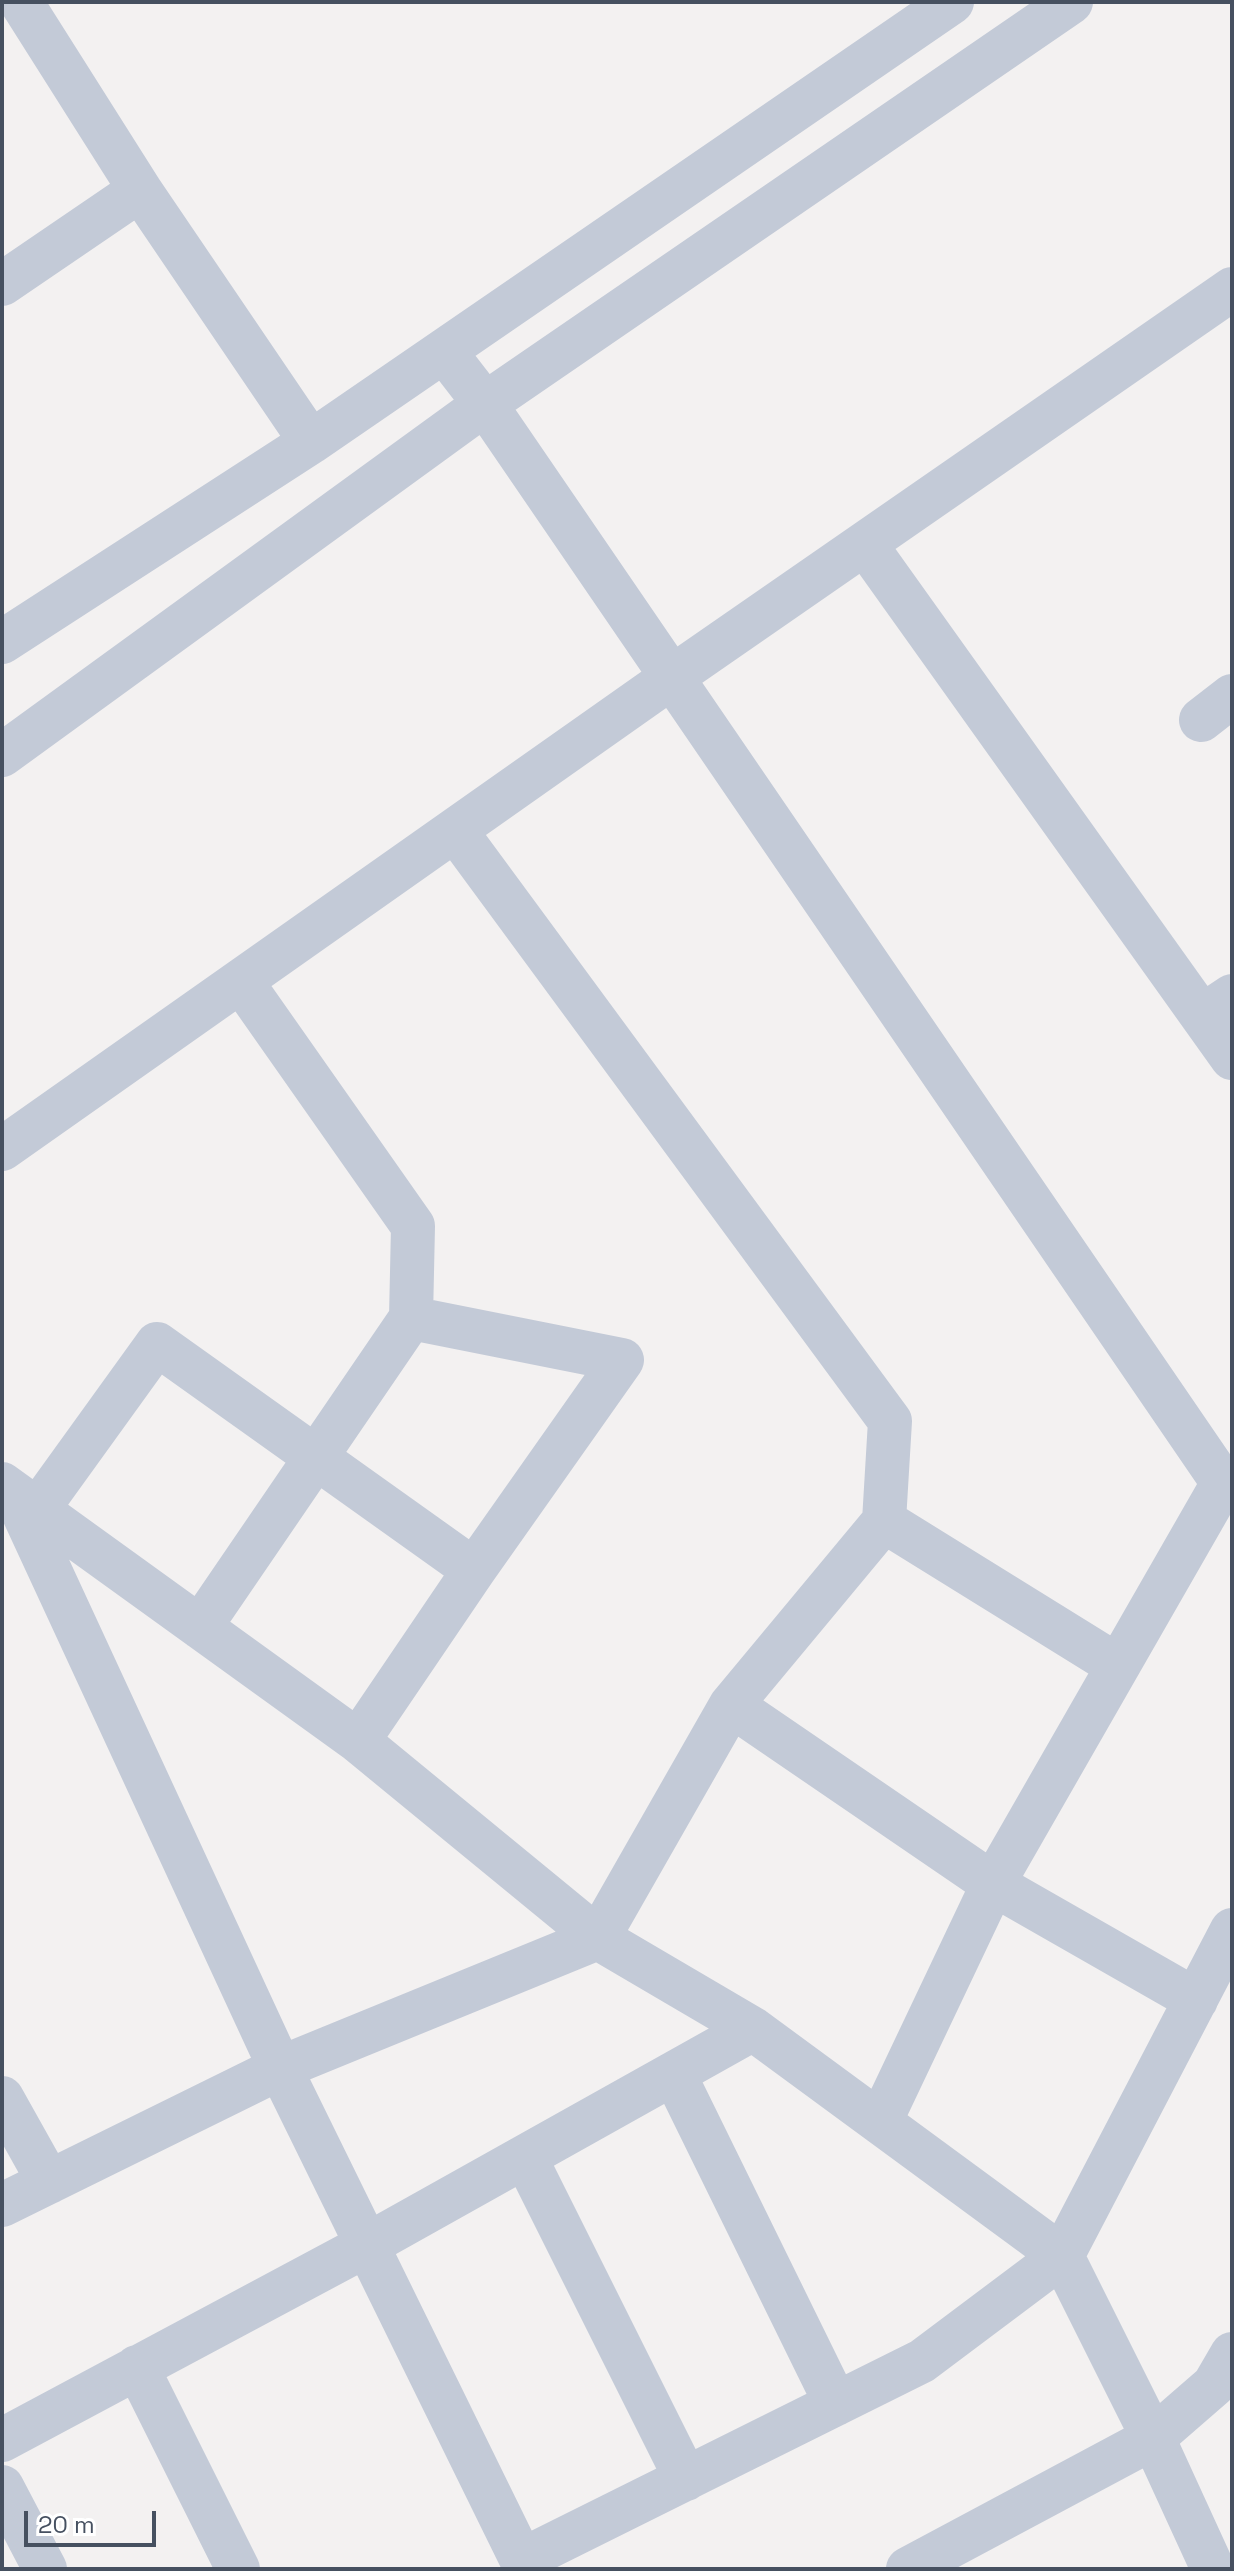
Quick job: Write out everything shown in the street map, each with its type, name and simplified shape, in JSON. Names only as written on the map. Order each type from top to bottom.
[{"type":"street","points":[[21,2],[140,190],[311,442]]},
{"type":"street","points":[[2,642],[311,442],[952,2]]},
{"type":"street","points":[[2,755],[485,404],[1071,2]]},
{"type":"street","points":[[2,284],[140,190]]},
{"type":"street","points":[[2,1149],[672,677],[1232,289]]},
{"type":"street","points":[[444,351],[485,404],[1229,1482],[1118,1666],[993,1884],[880,2122]]},
{"type":"street","points":[[865,544],[1217,1006],[1232,1058]]},
{"type":"street","points":[[2,2205],[280,2068],[598,1938],[731,1705],[884,1521],[890,1421],[455,830]]},
{"type":"street","points":[[200,1627],[411,1318],[413,1226],[241,981]]},
{"type":"street","points":[[358,1741],[622,1360],[411,1318]]},
{"type":"street","points":[[14,1496],[157,1344],[474,1570]]},
{"type":"street","points":[[14,1496],[358,1741],[598,1938],[753,2029],[1062,2256],[1153,2438],[1213,2569]]},
{"type":"street","points":[[14,1496],[280,2068],[524,2565],[686,2479],[922,2361],[1062,2256],[1232,1930]]},
{"type":"street","points":[[884,1521],[1118,1666]]},
{"type":"street","points":[[731,1705],[993,1884],[1196,2000]]},
{"type":"street","points":[[2,2440],[367,2245],[753,2029]]},
{"type":"street","points":[[674,2074],[836,2404]]},
{"type":"street","points":[[2,2098],[49,2182]]},
{"type":"street","points":[[525,2157],[686,2479]]},
{"type":"street","points":[[908,2569],[1153,2438],[1214,2385],[1232,2354]]},
{"type":"street","points":[[137,2367],[238,2569]]},
{"type":"street","points":[[2,2487],[45,2569]]}]
